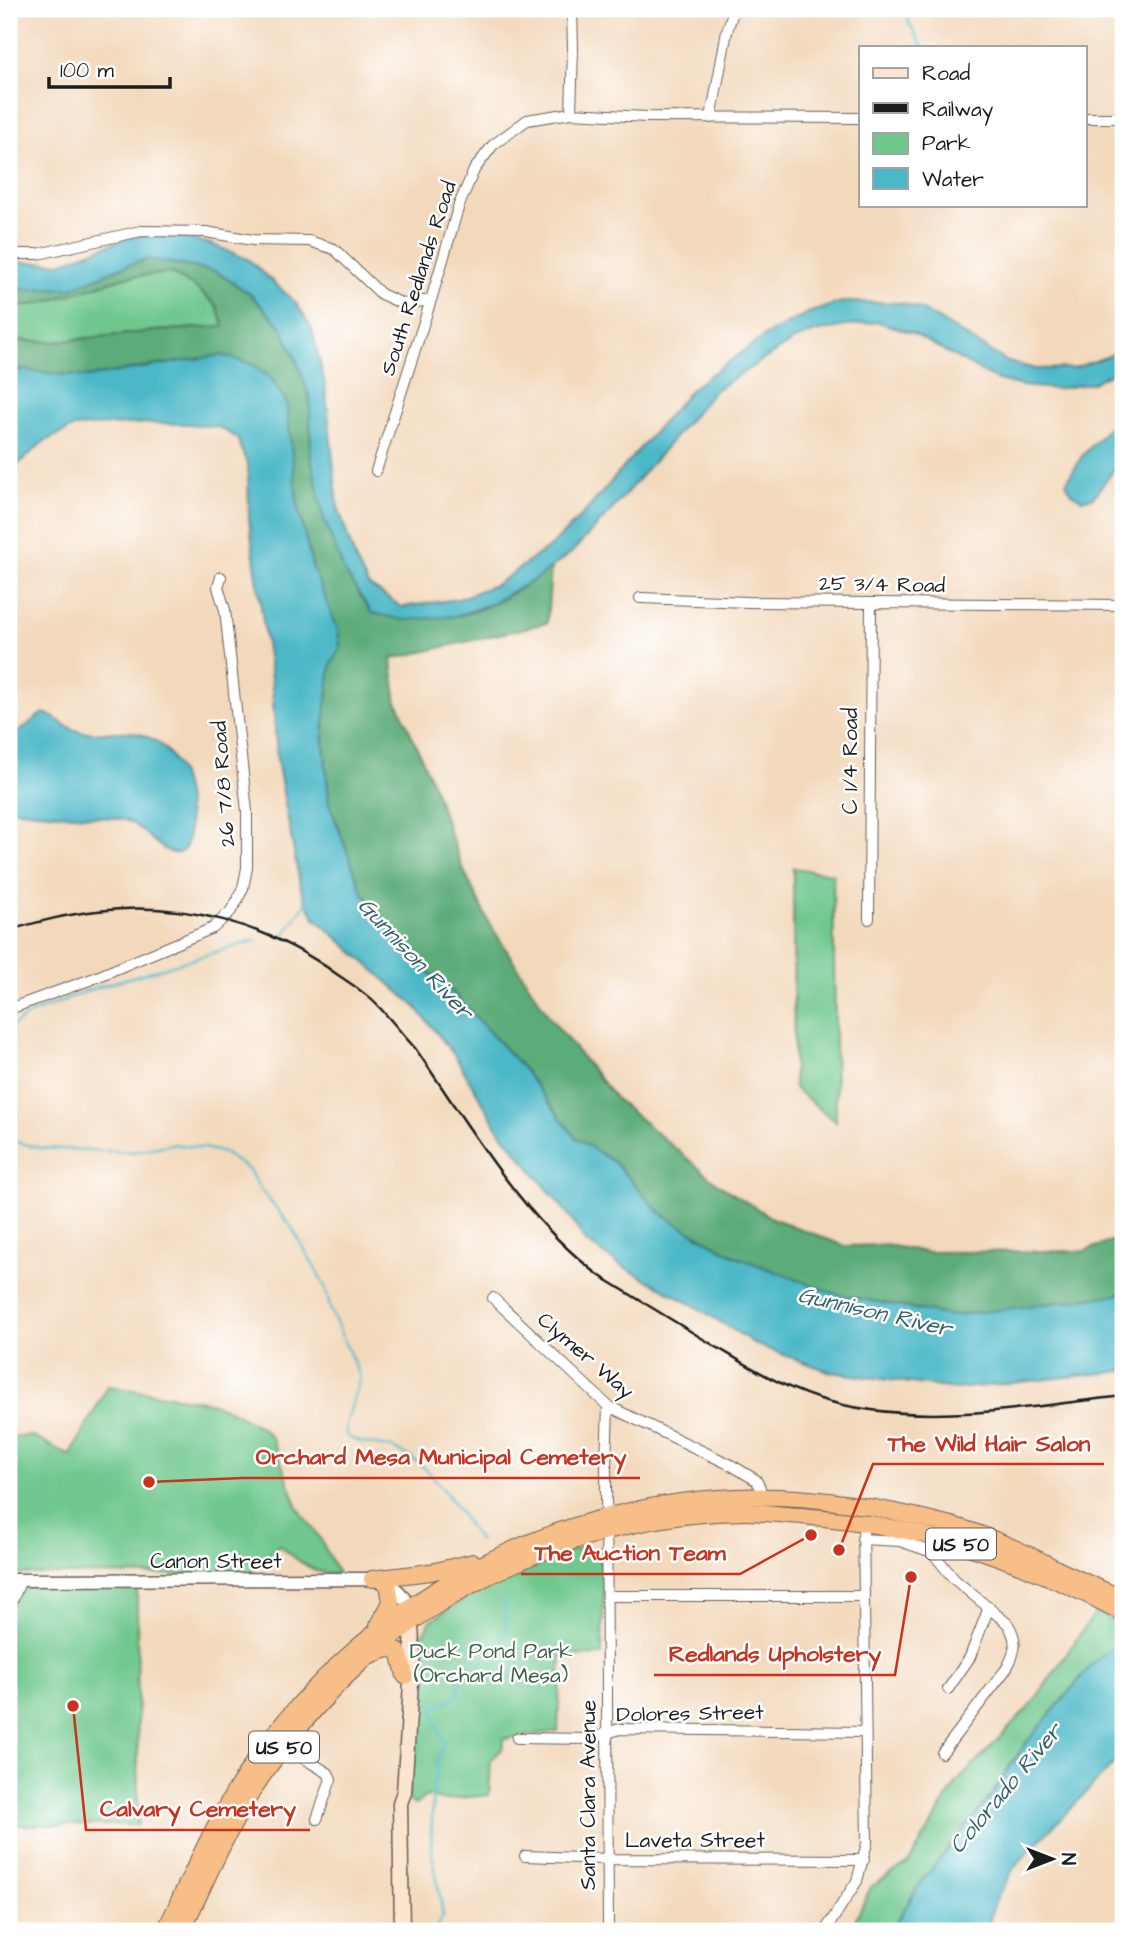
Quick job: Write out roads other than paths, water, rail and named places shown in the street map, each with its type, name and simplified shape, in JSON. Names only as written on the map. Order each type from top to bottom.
[{"type":"highway","name":"US 50","points":[[740,1505],[761,1497],[854,1504],[953,1525],[1025,1551],[1057,1574]]},
{"type":"highway","points":[[740,1505],[843,1510],[854,1504]]},
{"type":"highway","name":"US 50","points":[[165,1931],[219,1817],[256,1759],[291,1715],[335,1667],[371,1636],[410,1624],[493,1573],[607,1523],[663,1505],[740,1505],[863,1521],[958,1544],[1057,1574],[1113,1599],[1123,1613]]},
{"type":"highway","points":[[863,1521],[883,1515],[956,1533],[1002,1549],[1025,1551]]},
{"type":"highway","name":"US 50","points":[[182,1931],[233,1825],[270,1765],[311,1715],[371,1655],[410,1624],[463,1573],[568,1527],[607,1523]]},
{"type":"highway","points":[[371,1636],[391,1602],[380,1581],[493,1558]]},
{"type":"highway","points":[[371,1655],[388,1649],[397,1650],[404,1676]]},
{"type":"main road","points":[[402,1931],[400,1803],[396,1791],[410,1624]]},
{"type":"main road","points":[[400,1803],[404,1792],[413,1652],[410,1624]]},
{"type":"street","points":[[571,113],[572,9]]},
{"type":"street","points":[[711,118],[727,31],[734,9]]},
{"type":"street","name":"South Redlands Road","points":[[376,471],[459,205],[474,170],[493,145],[527,120],[571,113],[711,118],[859,118]]},
{"type":"street","points":[[1086,118],[1123,117]]},
{"type":"street","points":[[9,254],[38,254],[141,231],[206,232],[253,240],[309,241],[334,249],[382,294],[403,304],[431,300]]},
{"type":"street","name":"26 7/8 Road","points":[[9,1009],[92,979],[213,928],[237,901],[247,868],[247,811],[225,610],[218,587],[221,576]]},
{"type":"street","name":"25 3/4 Road","points":[[640,598],[748,602],[1123,606]]},
{"type":"street","name":"C 1/4 Road","points":[[869,919],[871,603]]},
{"type":"street","name":"Clymer Way","points":[[493,1298],[608,1406],[731,1465],[756,1480],[761,1497]]},
{"type":"street","name":"Santa Clara Avenue","points":[[607,1931],[608,1406]]},
{"type":"street","points":[[825,1931],[857,1881],[867,1843],[863,1521]]},
{"type":"street","points":[[862,1538],[900,1541],[932,1552],[954,1579],[1008,1624],[1014,1634],[1016,1645],[1007,1668],[942,1753]]},
{"type":"street","points":[[9,1608],[18,1591],[15,1580]]},
{"type":"street","name":"Canon Street","points":[[15,1580],[380,1581]]},
{"type":"street","points":[[380,1581],[401,1592],[410,1624]]},
{"type":"street","points":[[607,1596],[863,1596]]},
{"type":"street","points":[[948,1689],[971,1657],[989,1607]]},
{"type":"street","points":[[291,1715],[287,1744],[295,1753],[328,1773],[331,1779],[317,1819]]},
{"type":"street","name":"Dolores Street","points":[[517,1738],[591,1739],[620,1729],[865,1732]]},
{"type":"street","name":"Laveta Street","points":[[525,1856],[864,1860]]},
{"type":"water","points":[[152,234],[211,244],[248,259],[296,303],[312,329],[325,385],[338,507],[356,561],[368,585],[402,607],[458,599],[497,584],[552,545],[586,511],[692,388],[769,333],[808,313],[842,302],[901,303],[923,310],[1008,362],[1036,369],[1074,368],[1109,356],[1123,347],[1123,367],[1092,383],[1057,389],[1022,386],[995,379],[912,333],[879,322],[815,332],[794,340],[714,391],[610,512],[571,553],[536,579],[487,605],[456,616],[404,620],[372,613],[344,571],[323,516],[311,458],[310,398],[281,326],[249,293],[215,271],[148,259],[72,288],[9,289],[9,262],[61,263],[130,237]]},
{"type":"water","name":"Gunnison River","points":[[221,355],[254,365],[274,382],[286,402],[298,508],[313,569],[338,630],[340,648],[331,664],[323,732],[329,803],[363,894],[428,972],[452,992],[521,1066],[575,1137],[616,1164],[658,1211],[679,1225],[737,1257],[835,1294],[951,1316],[1123,1294],[1123,1371],[955,1389],[831,1372],[757,1345],[695,1306],[618,1264],[586,1242],[567,1213],[499,1130],[455,1056],[416,1007],[316,919],[306,903],[300,885],[277,760],[272,686],[249,520],[248,466],[237,438],[218,427],[189,424],[74,427],[43,442],[9,473],[9,374],[20,370],[87,377]]},
{"type":"water","points":[[1123,412],[1123,458],[1093,497],[1082,500],[1071,492],[1066,483],[1082,456]]},
{"type":"water","points":[[44,713],[76,731],[130,732],[159,743],[177,766],[186,795],[189,829],[184,849],[172,853],[135,825],[120,819],[9,808],[9,733],[25,727]]},
{"type":"water","name":"Colorado River","points":[[1123,1641],[1123,1754],[1015,1866],[994,1903],[987,1931],[891,1931],[919,1885],[991,1796],[1025,1744],[1093,1663]]},
{"type":"waterway","points":[[907,9],[909,23],[922,46]]},
{"type":"waterway","points":[[1086,127],[1123,127]]},
{"type":"waterway","points":[[284,935],[306,903]]},
{"type":"waterway","points":[[9,1028],[30,1014],[89,990],[256,940]]},
{"type":"waterway","points":[[9,1140],[40,1148],[132,1152],[172,1144],[224,1153],[249,1170],[260,1189],[291,1226],[325,1286],[331,1311],[360,1377],[346,1425],[346,1435],[351,1439],[384,1446],[411,1457],[444,1490],[479,1541]]},
{"type":"waterway","points":[[435,1931],[443,1915],[431,1845],[433,1789],[439,1755],[445,1743],[435,1720],[434,1709],[459,1694],[460,1675],[493,1657],[507,1634],[504,1601]]},
{"type":"railway","points":[[9,930],[86,912],[161,909],[224,920],[283,942],[311,957],[375,1003],[415,1048],[499,1170],[546,1227],[572,1253],[600,1276],[713,1345],[803,1393],[854,1407],[931,1414],[1009,1410],[1123,1396]]},
{"type":"place","name":"Orchard Mesa Municipal Cemetery","points":[[149,1482]]},
{"type":"place","name":"The Auction Team","points":[[811,1535]]},
{"type":"place","name":"The Wild Hair Salon","points":[[839,1550]]},
{"type":"place","name":"Redlands Upholstery","points":[[911,1577]]},
{"type":"place","name":"Calvary Cemetery","points":[[73,1706]]},
{"type":"park label","name":"Duck Pond Park (Orchard Mesa)","points":[[491,1663]]}]
